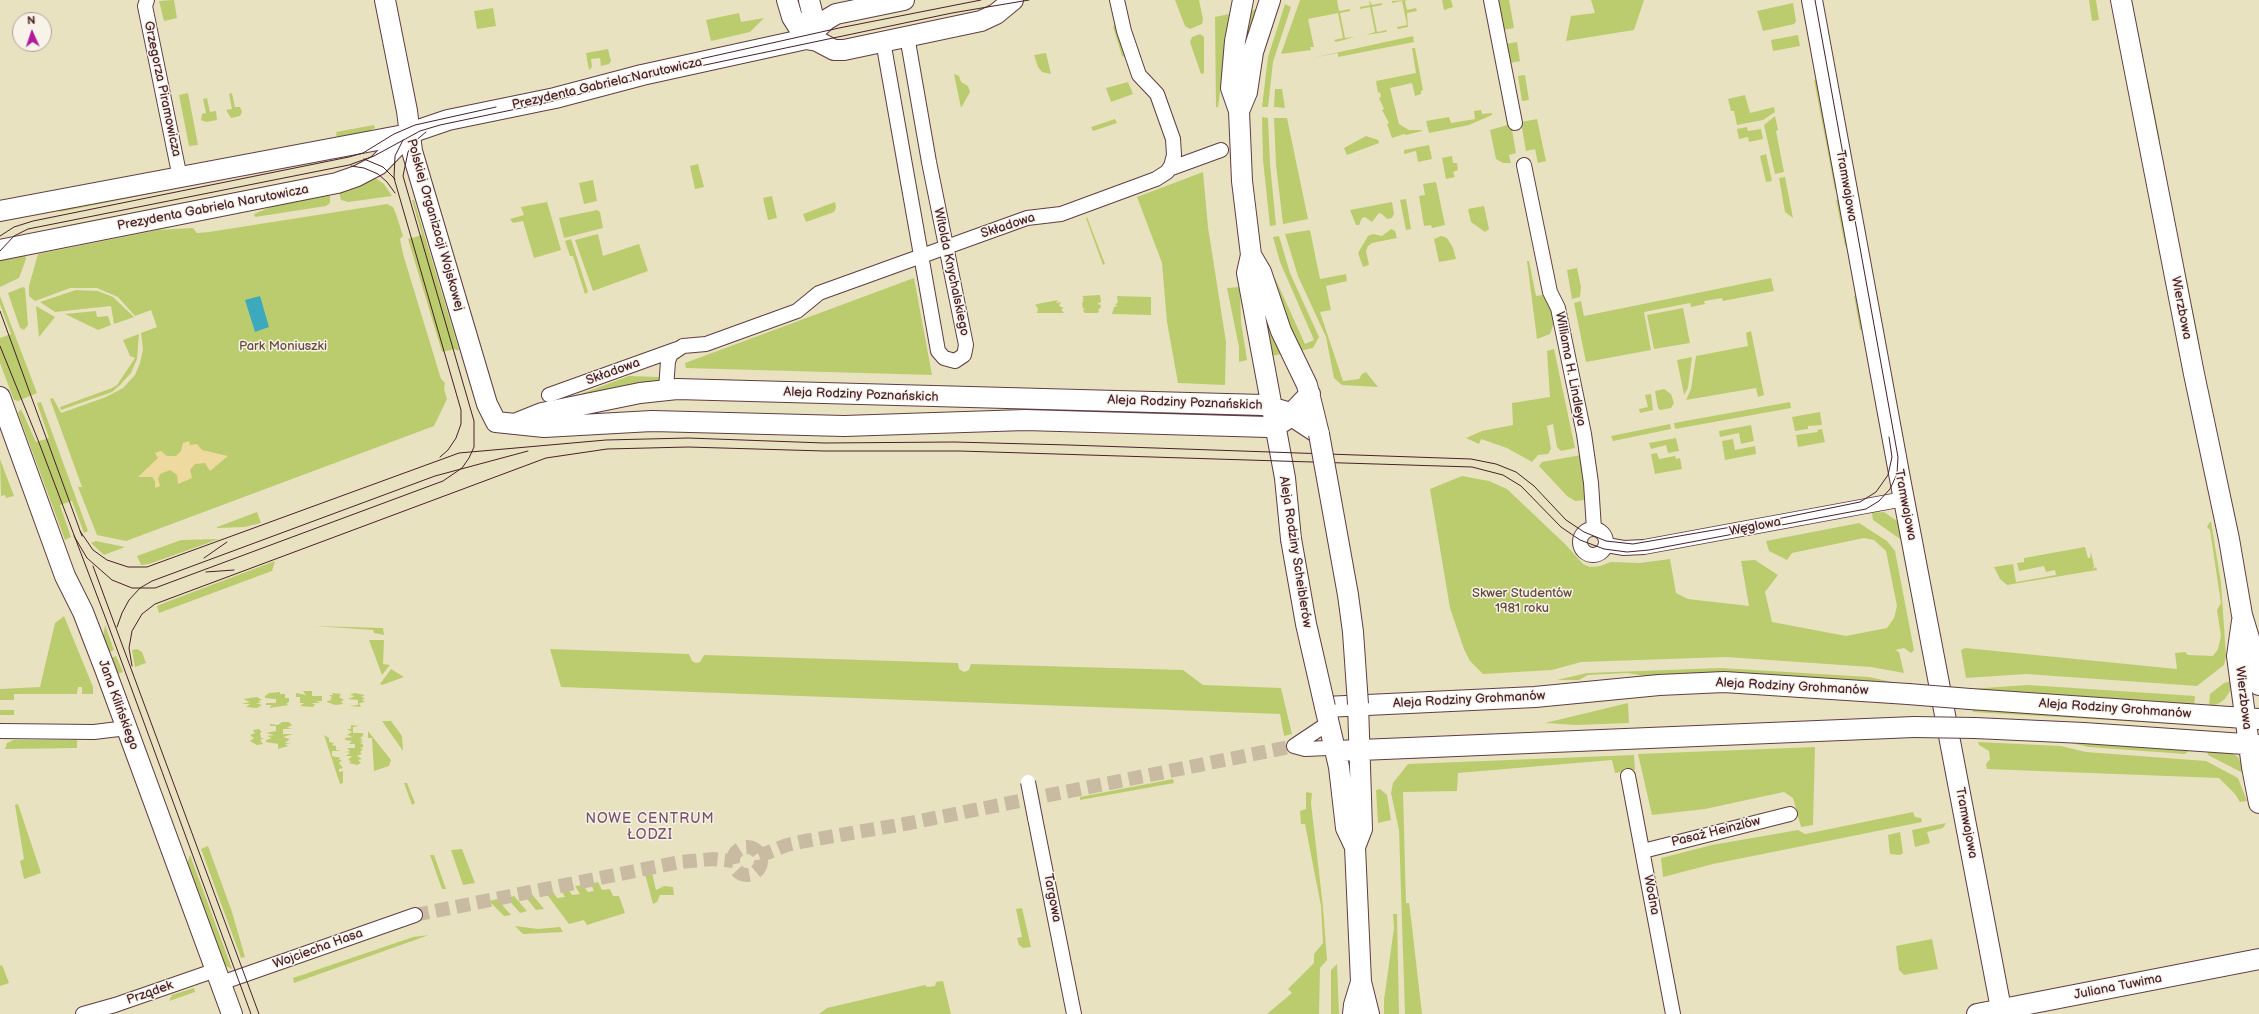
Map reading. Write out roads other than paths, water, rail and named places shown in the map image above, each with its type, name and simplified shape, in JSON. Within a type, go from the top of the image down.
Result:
[{"type":"street","name":"Grzegorza Piramowicza","points":[[147,0],[145,6],[180,178]]},
{"type":"street","name":"Polskiej Organizacji Wojskowej","points":[[385,0],[414,157],[487,404],[496,422]]},
{"type":"street","points":[[787,0],[792,17],[806,39],[839,50],[981,22],[996,14],[1013,0]]},
{"type":"street","points":[[806,39],[812,12],[810,0]]},
{"type":"street","name":"Prezydenta Gabriela Narutowicza","points":[[0,211],[180,178],[409,133],[448,120],[555,98],[642,75],[806,39],[815,33],[826,20],[836,14],[904,0]]},
{"type":"street","points":[[1117,0],[1124,31],[1139,75],[1157,94],[1173,139],[1174,155],[1169,169]]},
{"type":"street","name":"Aleja Rodziny Scheiblerów","points":[[1239,111],[1247,92],[1253,52],[1270,0]]},
{"type":"street","points":[[1491,0],[1515,123]]},
{"type":"street","name":"Tramwajowa","points":[[1812,0],[1904,499],[2002,1012]]},
{"type":"street","name":"Wierzbowa","points":[[2121,0],[2192,368],[2230,539],[2242,615],[2253,651],[2259,685]]},
{"type":"street","name":"Aleja Rodziny Scheiblerów","points":[[1240,2],[1231,88],[1239,111],[1242,181],[1251,254],[1247,273],[1286,490],[1295,565],[1311,650],[1325,707],[1332,749],[1340,771],[1346,828],[1355,847],[1361,982],[1369,1014]]},
{"type":"street","name":"Witolda Knychalskiego","points":[[883,41],[938,350],[944,358],[955,360],[964,355],[966,345],[929,162],[907,36]]},
{"type":"street","name":"Prezydenta Gabriela Narutowicza","points":[[0,250],[337,184],[378,165],[409,133]]},
{"type":"street","name":"Składowa","points":[[549,395],[677,348],[690,344],[706,344],[797,311],[819,293],[1033,216],[1061,214],[1156,178],[1169,169],[1221,150]]},
{"type":"street","name":"Williama H. Lindleya","points":[[1524,165],[1550,292],[1558,308],[1584,434],[1591,483],[1594,528]]},
{"type":"street","name":"Aleja Rodziny Scheiblerów","points":[[1251,254],[1262,272],[1276,319],[1310,394],[1319,434],[1348,595],[1353,632],[1358,704],[1362,829],[1355,847]]},
{"type":"street","points":[[666,389],[668,361],[677,348]]},
{"type":"street","name":"Aleja Rodziny Poznańskich","points":[[496,422],[544,427],[652,421],[844,426],[1025,420],[1275,427],[1291,415],[1270,399],[1239,404],[666,389],[542,413],[517,423]]},
{"type":"street","points":[[1310,394],[1291,415],[1319,434]]},
{"type":"street","name":"Jana Kilińskiego","points":[[0,397],[65,576],[83,612],[127,728],[232,1014]]},
{"type":"street","name":"Węglowa","points":[[1606,545],[1624,548],[1644,547],[1904,499]]},
{"type":"street","points":[[1594,528],[1604,534],[1606,545],[1601,552],[1593,555],[1582,548],[1581,536],[1586,530],[1594,528]]},
{"type":"street","name":"Wierzbowa","points":[[2242,615],[2237,656],[2252,718],[2259,803]]},
{"type":"street","name":"Aleja Rodziny Grohmanów","points":[[1325,707],[1358,704],[1506,699],[1564,695],[1646,686],[1724,682],[2252,718]]},
{"type":"street","name":"Aleja Rodziny Grohmanów","points":[[1332,749],[1391,749],[1914,727],[2084,733],[2254,745]]},
{"type":"street","points":[[0,731],[94,732],[127,728]]},
{"type":"street","points":[[1321,728],[1294,746],[1305,749],[1332,749]]},
{"type":"street","name":"Wodna","points":[[1628,776],[1673,1014]]},
{"type":"street","name":"Targowa","points":[[1028,782],[1074,1014]]},
{"type":"street","name":"Pasaż Heinzlów","points":[[1643,851],[1790,814]]},
{"type":"street","name":"Wojciecha Hasa","points":[[218,976],[415,915]]},
{"type":"street","name":"Juliana Tuwima","points":[[1978,1014],[2002,1012],[2259,959]]},
{"type":"street","name":"Prządek","points":[[83,1014],[218,976]]},
{"type":"street","name":"Aleja Rodziny Scheiblerów","points":[[1353,1014],[1354,1005],[1361,982]]},
{"type":"water","points":[[260,296],[269,327],[255,332],[245,300]]},
{"type":"tunnel","points":[[759,856],[787,845],[805,841],[910,823],[1294,746]]},
{"type":"tunnel","points":[[747,847],[757,851],[761,861],[757,871],[747,875],[737,871],[733,861],[737,851],[747,847]]},
{"type":"tunnel","points":[[415,915],[680,862],[713,859],[733,861]]},
{"type":"tram line","points":[[660,68],[839,28],[981,0]]},
{"type":"tram line","points":[[0,251],[14,236],[28,229],[349,165],[374,156],[420,131],[440,125],[545,103],[639,79],[952,13],[1029,0]]},
{"type":"tram line","points":[[132,666],[129,648],[132,631],[142,614],[155,604],[546,458],[607,449],[688,447],[824,451],[960,451],[1472,467],[1503,475],[1521,486],[1561,527],[1580,540],[1604,549],[1627,552],[1649,550],[1866,509],[1879,501],[1890,489],[1897,474],[1898,457],[1815,0]]},
{"type":"tram line","points":[[588,86],[638,73]]},
{"type":"tram line","points":[[0,236],[14,227],[33,221],[349,157],[363,153],[394,134],[415,125],[496,107]]},
{"type":"tram line","points":[[74,536],[87,558],[112,580],[132,588],[155,588],[443,481],[462,468],[474,447],[474,421],[403,176],[408,152],[414,142],[426,132]]},
{"type":"tram line","points":[[403,140],[395,156],[394,178],[461,410],[461,424],[456,438],[448,450],[440,457]]},
{"type":"tram line","points":[[364,159],[383,167],[395,179]]},
{"type":"tram line","points":[[351,166],[364,168],[378,174],[387,182],[395,193]]},
{"type":"tram line","points":[[0,311],[82,536]]},
{"type":"tram line","points":[[0,346],[38,440],[107,622],[251,1014]]},
{"type":"tram line","points":[[80,531],[93,550],[107,560],[128,567],[147,567],[459,453],[606,440],[688,438],[824,443],[954,442],[1069,445],[1471,459],[1496,464],[1516,472],[1534,486],[1566,520],[1584,532],[1606,541],[1633,544],[1772,520],[1860,502],[1876,492],[1888,475],[1892,457],[1889,437]]},
{"type":"tram line","points":[[117,627],[129,600],[140,588],[152,581],[435,476],[528,451]]},
{"type":"tram line","points":[[204,558],[227,542]]},
{"type":"tram line","points":[[93,566],[259,1014]]},
{"type":"tram line","points":[[206,572],[234,570]]},
{"type":"district","name":"NOWE CENTRUM ŁODZI","points":[[650,828]]},
{"type":"park label","name":"Park Moniuszki","points":[[283,347]]},
{"type":"park label","name":"Skwer Studentów 1981 roku","points":[[1522,602]]}]
